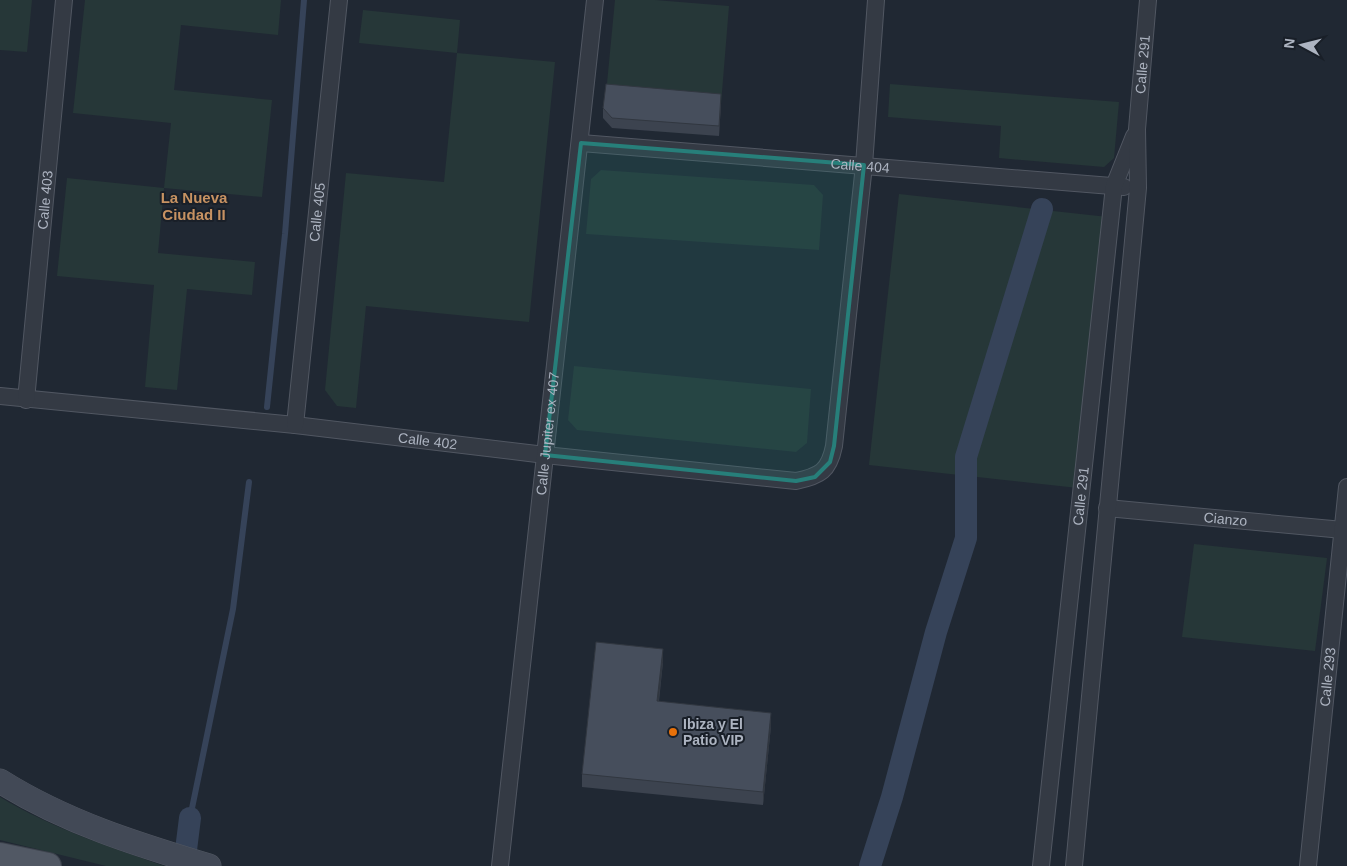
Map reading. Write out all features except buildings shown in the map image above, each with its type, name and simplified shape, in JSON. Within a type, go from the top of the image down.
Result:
[{"type":"main road","points":[[0,856],[48,866]]},
{"type":"street","name":"Calle 403","points":[[26,400],[64,0]]},
{"type":"street","name":"Calle 405","points":[[295,425],[339,0]]},
{"type":"street","name":"Calle Jupiter ex 407","points":[[500,866],[581,143],[595,0]]},
{"type":"street","name":"Calle 402","points":[[0,396],[295,425],[546,455],[796,481],[815,477],[830,462],[834,446],[864,165],[876,0]]},
{"type":"street","name":"Calle 291","points":[[1074,866],[1138,188],[1137,129],[1148,0]]},
{"type":"street","name":"Calle 291","points":[[1041,866],[1114,186],[1137,129]]},
{"type":"street","name":"Calle 404","points":[[581,143],[1138,188]]},
{"type":"street","name":"Calle 293","points":[[1308,866],[1347,487]]},
{"type":"street","name":"Cianzo","points":[[1107,508],[1343,530]]},
{"type":"street","points":[[0,781],[59,814],[130,843],[209,866]]},
{"type":"highlighted area","points":[[581,143],[864,165],[834,446],[830,462],[815,477],[796,481],[545,455]]},
{"type":"shaded area","points":[[0,0],[32,0],[27,52],[0,50]]},
{"type":"shaded area","points":[[85,0],[281,0],[278,35],[181,25],[174,90],[272,100],[262,197],[164,188],[171,123],[73,113]]},
{"type":"shaded area","points":[[615,0],[655,0],[729,6],[721,104],[606,94]]},
{"type":"shaded area","points":[[363,10],[460,20],[457,53],[359,43]]},
{"type":"shaded area","points":[[457,53],[555,62],[529,322],[366,306],[356,408],[337,406],[325,390],[346,173],[444,182]]},
{"type":"shaded area","points":[[890,84],[1119,102],[1114,158],[1104,167],[999,158],[1001,126],[888,117]]},
{"type":"shaded area","points":[[601,170],[814,185],[823,195],[819,250],[586,234],[591,179]]},
{"type":"shaded area","points":[[67,178],[164,188],[158,253],[255,262],[252,295],[187,289],[177,390],[145,387],[154,285],[57,276]]},
{"type":"shaded area","points":[[899,194],[1108,217],[1078,488],[869,465]]},
{"type":"shaded area","points":[[574,366],[811,389],[807,443],[796,452],[577,430],[568,420]]},
{"type":"shaded area","points":[[1194,544],[1327,558],[1315,651],[1182,637]]},
{"type":"shaded area","points":[[0,797],[60,827],[101,844],[164,866],[106,866],[0,840]]},
{"type":"waterway","points":[[267,407],[285,234],[304,0]]},
{"type":"waterway","points":[[870,866],[892,797],[936,632],[966,538],[966,457],[1042,209]]},
{"type":"waterway","points":[[190,818],[233,609],[249,482]]},
{"type":"waterway","points":[[184,866],[190,818]]},
{"type":"place","name":"Ibiza y El Patio VIP","points":[[673,732]]},
{"type":"district","name":"La Nueva Ciudad II","points":[[194,206]]}]
